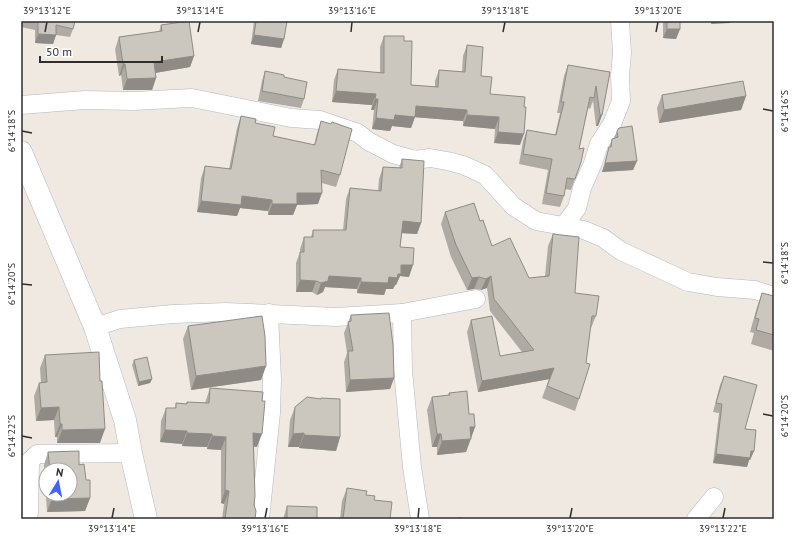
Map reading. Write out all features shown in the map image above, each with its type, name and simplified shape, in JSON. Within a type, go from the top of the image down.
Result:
[{"type":"street","points":[[563,226],[577,208],[582,188],[593,163],[599,144],[612,124],[621,101],[620,76],[622,53],[620,21]]},
{"type":"street","points":[[21,105],[85,100],[133,101],[192,98],[291,118],[320,120],[358,133],[368,141],[392,154],[415,160],[430,158],[464,165],[485,175],[513,206],[536,221],[584,230],[603,238],[620,251],[688,282],[717,287],[755,290],[774,296]]},
{"type":"street","points":[[23,162],[95,327],[126,420],[131,453],[146,519]]},
{"type":"street","points":[[95,327],[120,319],[173,314],[226,312],[336,316],[402,313],[476,299]]},
{"type":"street","points":[[260,519],[271,413],[272,380],[269,313]]},
{"type":"street","points":[[402,313],[403,370],[412,467],[420,519]]},
{"type":"street","points":[[28,519],[30,512],[30,461],[37,454],[131,453]]},
{"type":"street","points":[[696,519],[714,497]]},
{"type":"building","points":[[36,21],[75,21],[73,29],[56,25],[56,35],[38,34],[38,22]]},
{"type":"building","points":[[189,21],[194,56],[154,62],[156,78],[127,79],[119,37],[162,31],[161,25]]},
{"type":"building","points":[[256,21],[287,21],[284,39],[254,35]]},
{"type":"building","points":[[667,21],[680,21],[680,29],[667,29]]},
{"type":"building","points":[[384,36],[404,36],[404,41],[412,41],[411,85],[438,87],[439,70],[465,72],[467,45],[483,47],[481,76],[492,77],[490,94],[525,97],[524,107],[526,107],[524,134],[498,132],[499,117],[467,115],[467,110],[416,106],[415,117],[395,115],[394,120],[376,118],[378,99],[375,99],[376,94],[336,91],[338,69],[384,73]]},
{"type":"building","points":[[568,65],[610,72],[602,115],[600,115],[596,86],[594,98],[590,97],[579,149],[584,148],[581,162],[575,179],[567,178],[564,196],[546,193],[552,159],[523,154],[527,130],[556,135],[564,102],[561,102]]},
{"type":"building","points":[[265,71],[307,82],[304,99],[262,91]]},
{"type":"building","points":[[743,81],[746,96],[664,110],[662,95]]},
{"type":"building","points":[[241,116],[256,119],[255,123],[275,127],[273,136],[315,145],[321,121],[331,124],[332,122],[352,129],[340,175],[321,170],[322,193],[297,193],[297,204],[272,204],[272,200],[242,196],[241,205],[201,201],[205,166],[231,169]]},
{"type":"building","points":[[632,126],[637,161],[605,163],[609,147],[611,147],[612,139],[618,137],[617,131],[619,128]]},
{"type":"building","points":[[402,159],[424,161],[421,223],[403,221],[400,247],[414,248],[413,265],[401,265],[401,274],[398,274],[397,278],[389,277],[388,283],[361,282],[361,278],[329,276],[328,281],[321,283],[316,281],[300,280],[300,252],[304,252],[304,237],[313,237],[313,230],[346,230],[350,188],[381,191],[383,167],[402,168]]},
{"type":"building","points":[[474,203],[480,221],[483,220],[492,246],[510,238],[529,278],[549,276],[553,234],[579,237],[575,293],[599,296],[596,316],[592,316],[586,363],[590,364],[579,399],[547,386],[554,368],[482,381],[471,320],[492,316],[500,356],[534,350],[494,299],[491,276],[486,279],[479,277],[472,278],[456,245],[445,212]]},
{"type":"building","points":[[762,293],[774,296],[774,335],[756,330],[759,319],[755,318]]},
{"type":"building","points":[[389,313],[393,345],[394,378],[350,380],[348,351],[353,351],[348,322],[351,321],[351,315]]},
{"type":"building","points":[[262,316],[265,336],[266,366],[196,376],[188,326]]},
{"type":"building","points":[[99,352],[100,381],[102,381],[105,429],[62,430],[62,424],[60,424],[59,407],[41,408],[39,383],[47,382],[45,355]]},
{"type":"building","points":[[147,357],[152,379],[139,382],[134,360]]},
{"type":"building","points":[[724,376],[757,385],[745,429],[756,430],[754,451],[751,451],[750,458],[716,454],[722,404],[716,403]]},
{"type":"building","points":[[210,388],[263,392],[262,401],[265,401],[262,434],[253,433],[255,519],[225,519],[229,491],[225,490],[226,437],[212,436],[212,434],[187,433],[187,431],[165,430],[166,408],[176,408],[176,403],[209,403]]},
{"type":"building","points":[[467,391],[469,414],[474,414],[475,427],[470,427],[471,439],[442,441],[441,434],[437,434],[432,397]]},
{"type":"building","points":[[307,397],[340,399],[340,437],[304,435],[304,433],[293,434],[295,407]]},
{"type":"building","points":[[79,451],[79,465],[84,464],[86,480],[90,480],[90,498],[78,498],[78,462],[49,462],[48,452]]},
{"type":"building","points":[[347,488],[367,491],[366,495],[375,496],[374,500],[392,502],[390,519],[343,519]]},
{"type":"building","points":[[287,506],[317,507],[317,519],[287,519]]}]
